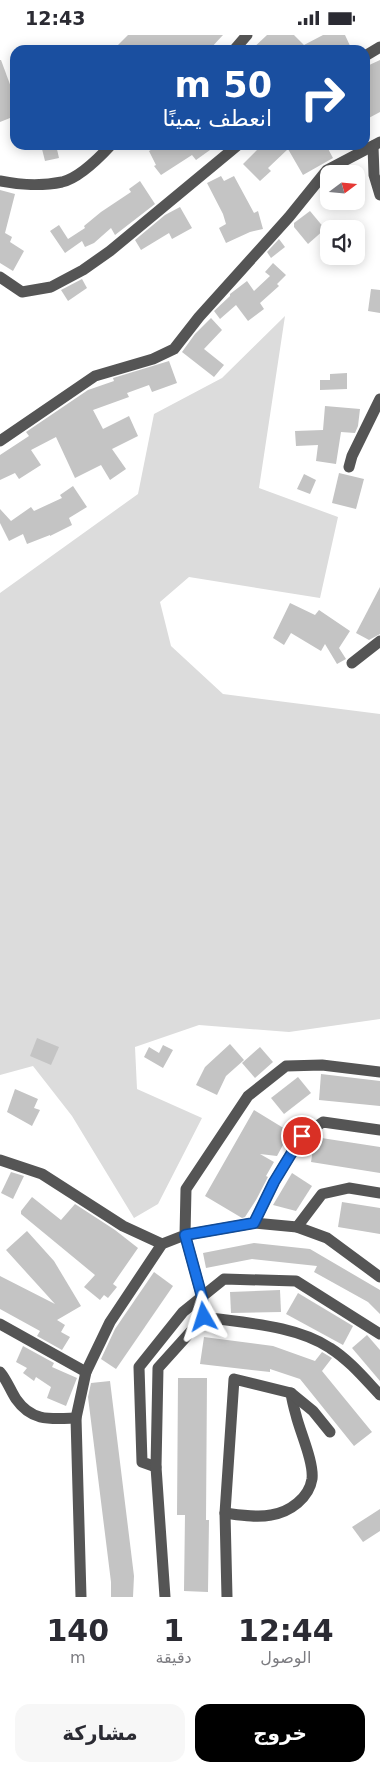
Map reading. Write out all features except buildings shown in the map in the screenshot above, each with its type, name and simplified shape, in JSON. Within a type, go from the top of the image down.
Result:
[{"type":"street","points":[[238,45],[247,35]]},
{"type":"street","points":[[377,144],[374,175],[380,195]]},
{"type":"street","points":[[0,181],[36,184],[63,182],[86,169],[106,150]]},
{"type":"street","points":[[0,277],[22,292],[51,287],[83,270],[110,251],[232,150]]},
{"type":"street","points":[[0,441],[95,376],[153,359],[174,349],[199,317],[289,217],[327,170],[365,150]]},
{"type":"street","points":[[349,467],[352,456],[380,399]]},
{"type":"street","points":[[352,663],[380,641]]},
{"type":"street","points":[[165,1597],[156,1467],[158,1368],[204,1317],[202,1297],[185,1235],[186,1189],[248,1096],[286,1066],[322,1065],[380,1072]]},
{"type":"street","points":[[254,1223],[274,1182],[302,1136],[324,1122],[380,1130]]},
{"type":"street","points":[[0,1160],[42,1174],[123,1225],[162,1244]]},
{"type":"street","points":[[298,1227],[322,1194],[349,1187],[380,1193]]},
{"type":"street","points":[[81,1597],[76,1418],[86,1372],[110,1322],[162,1244],[185,1235],[254,1223],[298,1227],[328,1238],[380,1277]]},
{"type":"street","points":[[156,1467],[142,1462],[139,1367],[183,1312],[224,1279],[296,1281],[380,1334]]},
{"type":"street","points":[[204,1317],[297,1331],[329,1347],[352,1365],[380,1395]]},
{"type":"street","points":[[0,1324],[86,1372]]},
{"type":"street","points":[[0,1372],[16,1399],[27,1412],[39,1418],[76,1418]]},
{"type":"street","points":[[226,1597],[225,1513],[234,1379],[291,1393],[313,1411],[330,1432]]},
{"type":"street","points":[[225,1513],[250,1516],[272,1515],[290,1508],[302,1500],[308,1490],[312,1478],[309,1455],[296,1416],[291,1393]]},
{"type":"shaded area","points":[[285,316],[259,488],[338,517],[320,598],[189,577],[160,602],[171,646],[223,694],[380,714],[380,1019],[289,1032],[199,1025],[135,1047],[137,1089],[202,1118],[158,1204],[134,1218],[72,1116],[33,1066],[0,1075],[0,593],[138,494],[154,414],[222,378]]},
{"type":"route","points":[[204,1317],[202,1297],[185,1235],[254,1223],[274,1182],[302,1136]]}]
